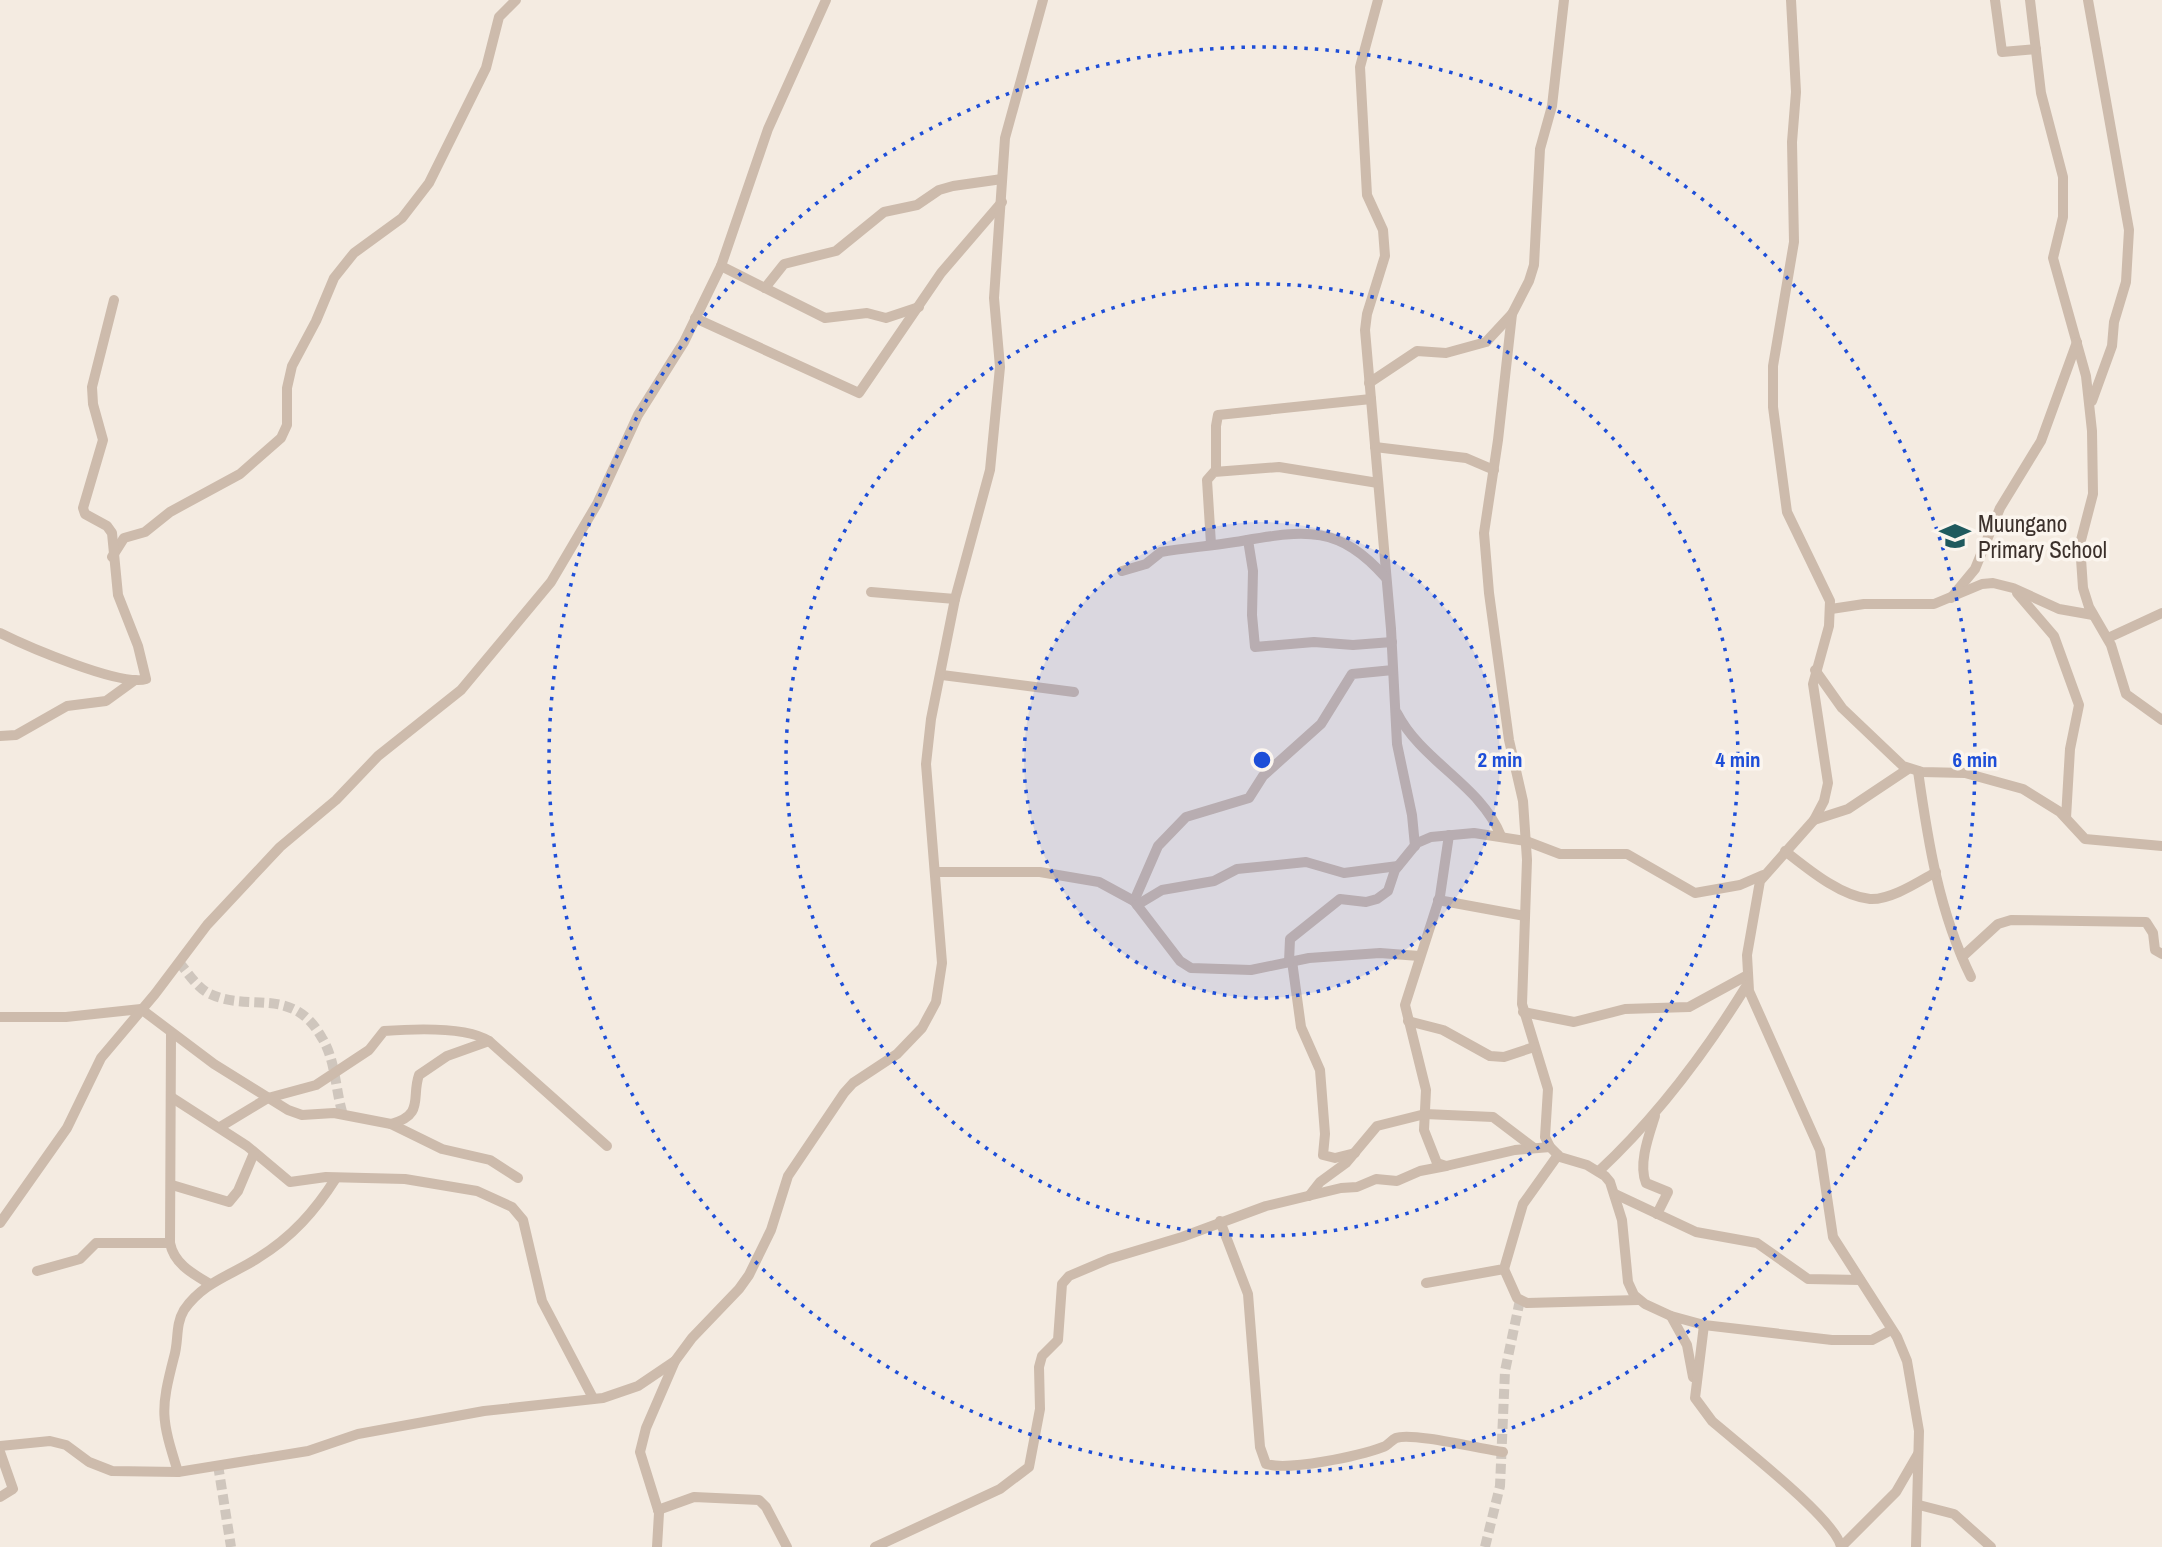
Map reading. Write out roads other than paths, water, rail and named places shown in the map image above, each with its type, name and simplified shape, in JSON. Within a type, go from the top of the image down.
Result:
[{"type":"street","points":[[113,557],[124,538],[145,532],[170,512],[240,474],[281,438],[287,425],[287,388],[292,366],[316,321],[334,278],[354,253],[392,227],[411,209],[429,183],[486,68],[499,17],[516,0]]},
{"type":"street","points":[[0,1223],[67,1128],[101,1058],[200,932],[248,879],[291,837],[336,800],[378,756],[461,690],[551,582],[597,504],[638,415],[695,318],[721,266],[768,129],[826,0]]},
{"type":"street","points":[[657,1547],[658,1510],[640,1452],[646,1428],[675,1361],[692,1338],[749,1275],[771,1230],[788,1176],[844,1093],[906,1047],[931,1012],[941,984],[942,963],[926,764],[930,727],[955,599],[990,470],[1000,368],[994,298],[1002,179],[1010,115],[1024,78],[1043,0]]},
{"type":"street","points":[[1378,0],[1360,67],[1367,195],[1385,241],[1385,256],[1367,314],[1369,383],[1392,642],[1399,760],[1412,815],[1415,846]]},
{"type":"street","points":[[1369,383],[1417,351],[1446,353],[1486,342],[1512,314],[1529,281],[1534,265],[1541,140],[1552,106],[1564,0]]},
{"type":"street","points":[[1355,1153],[1335,1158],[1323,1155],[1325,1138],[1320,1070],[1297,1013],[1290,961],[1290,939],[1340,899],[1373,902],[1382,896],[1388,891],[1398,866],[1415,846],[1425,839],[1485,833],[1526,841],[1560,854],[1627,854],[1695,893],[1740,885],[1763,875],[1814,820],[1824,801],[1828,783],[1813,684],[1831,609],[1825,587],[1787,512],[1773,407],[1773,366],[1794,242],[1792,142],[1796,92],[1791,0]]},
{"type":"street","points":[[1995,0],[2002,52],[2036,49]]},
{"type":"street","points":[[2030,0],[2041,93],[2063,177],[2063,217],[2053,258],[2078,339],[2090,407],[2094,482],[2080,544],[2082,586],[2093,615],[2108,638],[2126,694],[2162,720]]},
{"type":"street","points":[[2088,0],[2128,215],[2129,241],[2126,282],[2114,322],[2112,346],[2090,407]]},
{"type":"street","points":[[765,288],[783,264],[836,251],[884,212],[917,205],[946,188],[1002,179]]},
{"type":"street","points":[[695,318],[859,393],[963,245],[1002,202]]},
{"type":"street","points":[[721,266],[825,318],[860,313],[886,318],[919,307]]},
{"type":"street","points":[[0,633],[55,657],[135,680],[146,679],[145,666],[118,595],[111,530],[85,514],[83,508],[103,440],[93,404],[92,387],[114,300]]},
{"type":"street","points":[[1512,314],[1494,470],[1485,512],[1485,557],[1509,740],[1524,801],[1526,841],[1523,1012],[1548,1089],[1545,1135],[1554,1151]]},
{"type":"street","points":[[1951,598],[1975,569],[2000,508],[2041,441],[2078,339]]},
{"type":"street","points":[[1216,471],[1218,415],[1371,399]]},
{"type":"street","points":[[1375,447],[1466,458],[1494,470]]},
{"type":"street","points":[[1211,544],[1207,478],[1216,471],[1279,467],[1378,483]]},
{"type":"street","points":[[1122,571],[1146,564],[1157,553],[1280,534],[1335,538],[1362,554],[1386,578]]},
{"type":"street","points":[[1248,540],[1253,571],[1252,615],[1255,647],[1314,642],[1353,645],[1392,642]]},
{"type":"street","points":[[1831,609],[1864,604],[1934,604],[1982,584],[2013,588],[2059,609],[2093,615]]},
{"type":"street","points":[[2013,588],[2054,636],[2079,705],[2071,742],[2066,818]]},
{"type":"street","points":[[871,592],[955,599]]},
{"type":"street","points":[[2108,638],[2162,613]]},
{"type":"street","points":[[1136,903],[1158,846],[1183,820],[1250,798],[1263,776],[1321,724],[1352,674],[1393,670]]},
{"type":"street","points":[[1815,670],[1842,708],[1913,770],[1944,910],[1971,977]]},
{"type":"street","points":[[942,675],[1074,692]]},
{"type":"street","points":[[0,736],[16,735],[67,706],[106,701],[135,680]]},
{"type":"street","points":[[1394,707],[1411,736],[1483,804],[1501,836]]},
{"type":"street","points":[[1814,820],[1848,809],[1913,770],[1965,773],[2023,789],[2066,818],[2085,839],[2162,846]]},
{"type":"street","points":[[1446,1166],[1437,1163],[1427,1140],[1426,1090],[1408,1021],[1406,996],[1438,900],[1449,835]]},
{"type":"street","points":[[1785,851],[1832,883],[1870,898],[1902,889],[1936,872]]},
{"type":"street","points":[[1136,903],[1162,890],[1214,881],[1237,869],[1306,862],[1344,873],[1398,866]]},
{"type":"street","points":[[935,872],[1051,874],[1099,882],[1136,903],[1187,967],[1251,970],[1290,961],[1380,953],[1419,956]]},
{"type":"street","points":[[1599,1171],[1656,1113],[1718,1031],[1747,981],[1753,908],[1763,875]]},
{"type":"street","points":[[1438,900],[1525,916]]},
{"type":"street","points":[[1962,957],[1980,939],[2007,920],[2146,922],[2153,933],[2155,950],[2162,954]]},
{"type":"street","points":[[1523,1012],[1574,1022],[1625,1009],[1689,1007],[1747,981]]},
{"type":"street","points":[[1747,981],[1814,1134],[1823,1163],[1830,1227],[1904,1351],[1914,1386],[1919,1451],[1916,1547]]},
{"type":"street","points":[[0,1017],[66,1017],[141,1009],[171,1034],[295,1113],[328,1112],[391,1124],[442,1149],[490,1160],[518,1178]]},
{"type":"street","points":[[1408,1021],[1443,1030],[1490,1056],[1504,1057],[1534,1047]]},
{"type":"street","points":[[220,1127],[268,1098],[324,1080],[369,1050],[384,1031],[470,1032],[489,1041],[607,1146]]},
{"type":"street","points":[[171,1034],[170,1243],[173,1253],[184,1267],[210,1284]]},
{"type":"street","points":[[391,1124],[405,1119],[411,1112],[418,1096],[419,1075],[447,1056],[489,1041]]},
{"type":"street","points":[[171,1097],[220,1127],[289,1182],[336,1178],[405,1180],[470,1189],[512,1206],[520,1214],[526,1229],[542,1301],[593,1398]]},
{"type":"street","points":[[1656,1113],[1647,1145],[1643,1176],[1646,1183],[1667,1191],[1657,1214]]},
{"type":"street","points":[[1309,1196],[1320,1182],[1355,1153],[1380,1125],[1425,1114],[1497,1118],[1534,1148]]},
{"type":"street","points":[[875,1547],[1000,1489],[1029,1467],[1040,1409],[1041,1361],[1058,1340],[1062,1284],[1066,1279],[1109,1258],[1182,1237],[1220,1221],[1309,1196],[1357,1187],[1376,1179],[1397,1181],[1420,1171],[1514,1150],[1534,1148],[1554,1151],[1605,1175],[1615,1194],[1622,1220],[1626,1273],[1630,1289],[1638,1300]]},
{"type":"street","points":[[1554,1151],[1523,1203],[1504,1269],[1517,1298],[1527,1303],[1638,1300],[1671,1316],[1704,1325],[1853,1341],[1878,1338],[1891,1330]]},
{"type":"street","points":[[172,1185],[229,1202],[238,1191],[254,1153]]},
{"type":"street","points":[[178,1472],[163,1422],[164,1394],[176,1351],[177,1325],[184,1310],[210,1284],[258,1259],[302,1225],[336,1178]]},
{"type":"street","points":[[1615,1194],[1696,1232],[1758,1242],[1808,1279],[1860,1280]]},
{"type":"street","points":[[1220,1221],[1248,1294],[1260,1447],[1266,1464],[1311,1463],[1384,1447],[1397,1438],[1439,1440],[1503,1452]]},
{"type":"street","points":[[37,1271],[80,1259],[96,1243],[170,1243]]},
{"type":"street","points":[[1426,1283],[1504,1269]]},
{"type":"street","points":[[1671,1316],[1687,1345],[1696,1404],[1819,1516],[1838,1538],[1841,1547],[1888,1501],[1919,1451]]},
{"type":"street","points":[[1695,1390],[1704,1325]]},
{"type":"street","points":[[0,1446],[40,1441],[58,1443],[112,1471],[178,1472],[308,1451],[358,1434],[484,1410],[593,1398],[638,1386],[675,1361]]},
{"type":"street","points":[[0,1452],[13,1489],[0,1497]]},
{"type":"street","points":[[658,1510],[694,1497],[759,1500],[766,1507],[787,1547]]},
{"type":"street","points":[[1919,1506],[1954,1514],[1991,1547]]},
{"type":"tunnel","points":[[179,962],[208,993],[224,999],[284,1006],[297,1011],[310,1021],[327,1047],[343,1115]]},
{"type":"tunnel","points":[[1485,1547],[1500,1486],[1505,1371],[1520,1300]]},
{"type":"tunnel","points":[[218,1465],[231,1547]]},
{"type":"place","name":"Muungano Primary School","points":[[1955,536]]}]
